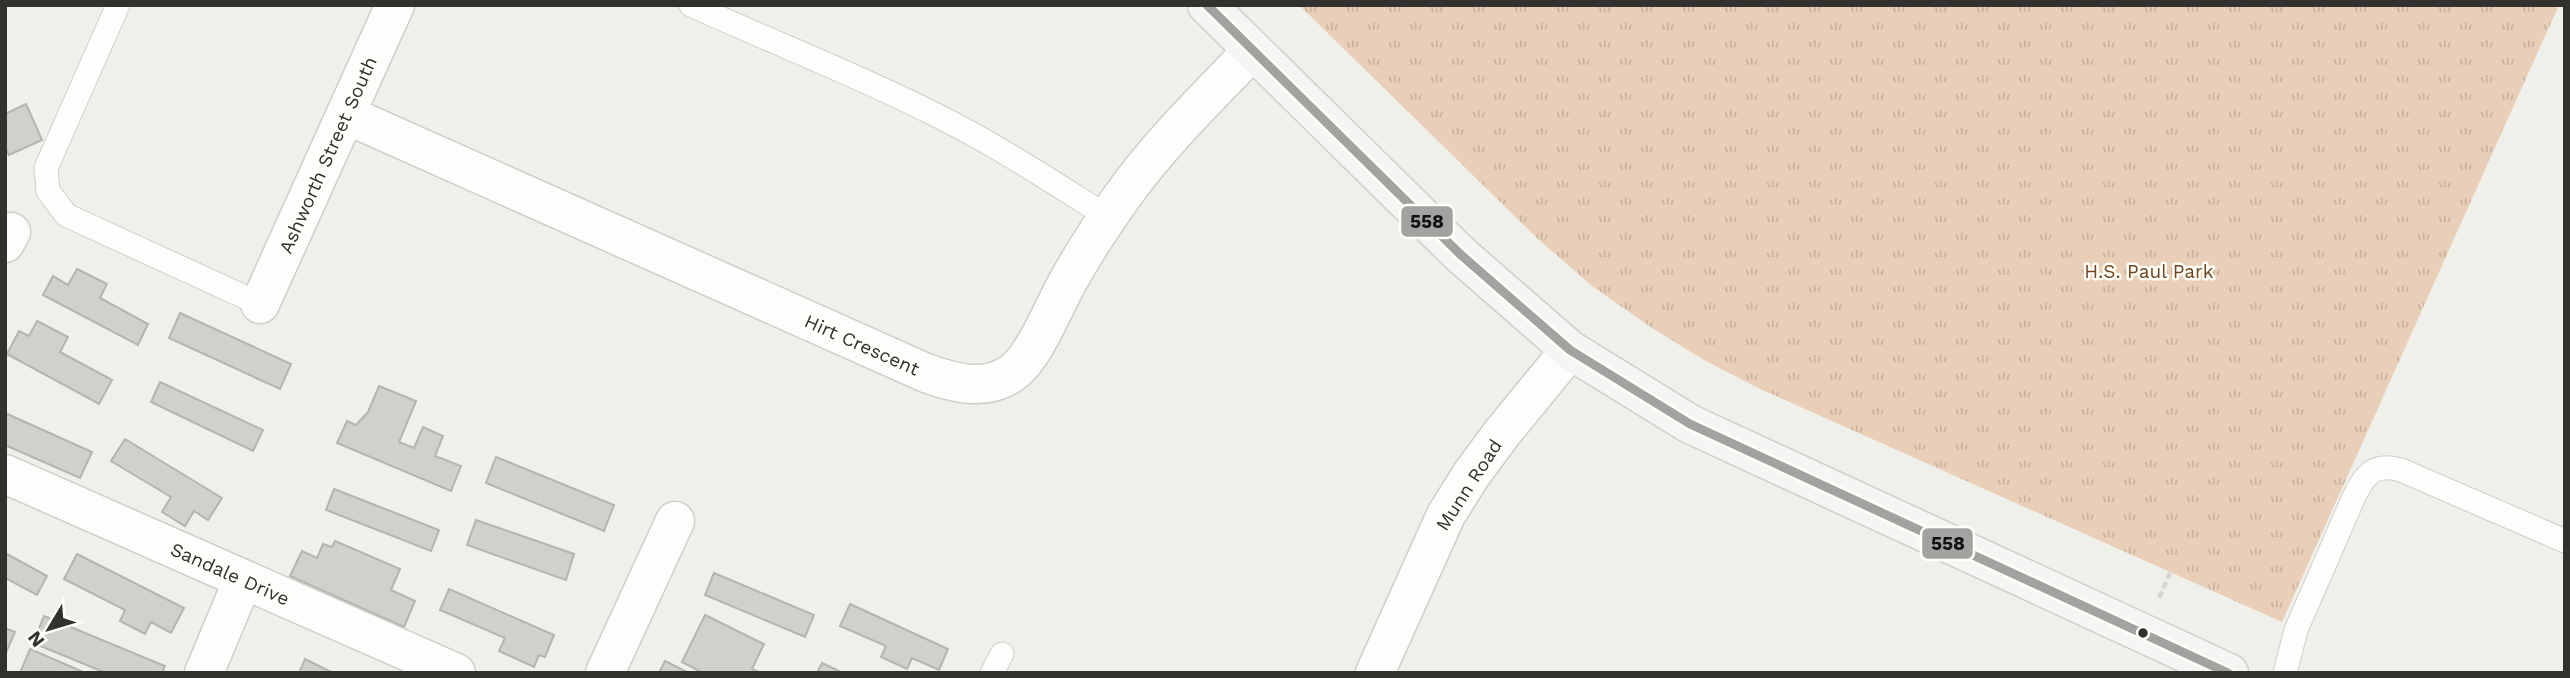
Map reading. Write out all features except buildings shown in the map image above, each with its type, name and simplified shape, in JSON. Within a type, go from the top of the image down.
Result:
[{"type":"street","name":"Ashworth Street South","points":[[260,304],[395,5]]},
{"type":"street","points":[[1207,5],[1460,254],[1570,350],[1690,424],[2229,673]]},
{"type":"street","name":"Hirt Crescent","points":[[347,116],[926,373],[950,382],[972,385],[991,383],[1009,375],[1022,365],[1068,282],[1128,188],[1179,126],[1252,51]]},
{"type":"street","name":"Munn Road","points":[[1376,673],[1446,515],[1502,433],[1570,350]]},
{"type":"street","name":"Sandale Drive","points":[[5,474],[456,673]]},
{"type":"street","points":[[605,673],[675,522]]},
{"type":"street","points":[[204,673],[243,580]]},
{"type":"lane","points":[[118,5],[46,168],[48,191],[66,215],[260,304]]},
{"type":"lane","points":[[691,5],[867,81],[937,115],[1010,155],[1108,217]]},
{"type":"lane","points":[[2285,673],[2296,630],[2337,534],[2360,484],[2373,470],[2387,466],[2402,470],[2565,541]]},
{"type":"path","points":[[2155,606],[2170,573]]},
{"type":"green space","name":"H.S. Paul Park","points":[[1299,5],[2559,5],[2282,622],[1758,388],[1704,360],[1652,328],[1592,286],[1537,238]]},
{"type":"transit line","name":"558","points":[[1207,5],[1460,254],[1570,350],[1690,424],[2228,673]]}]
